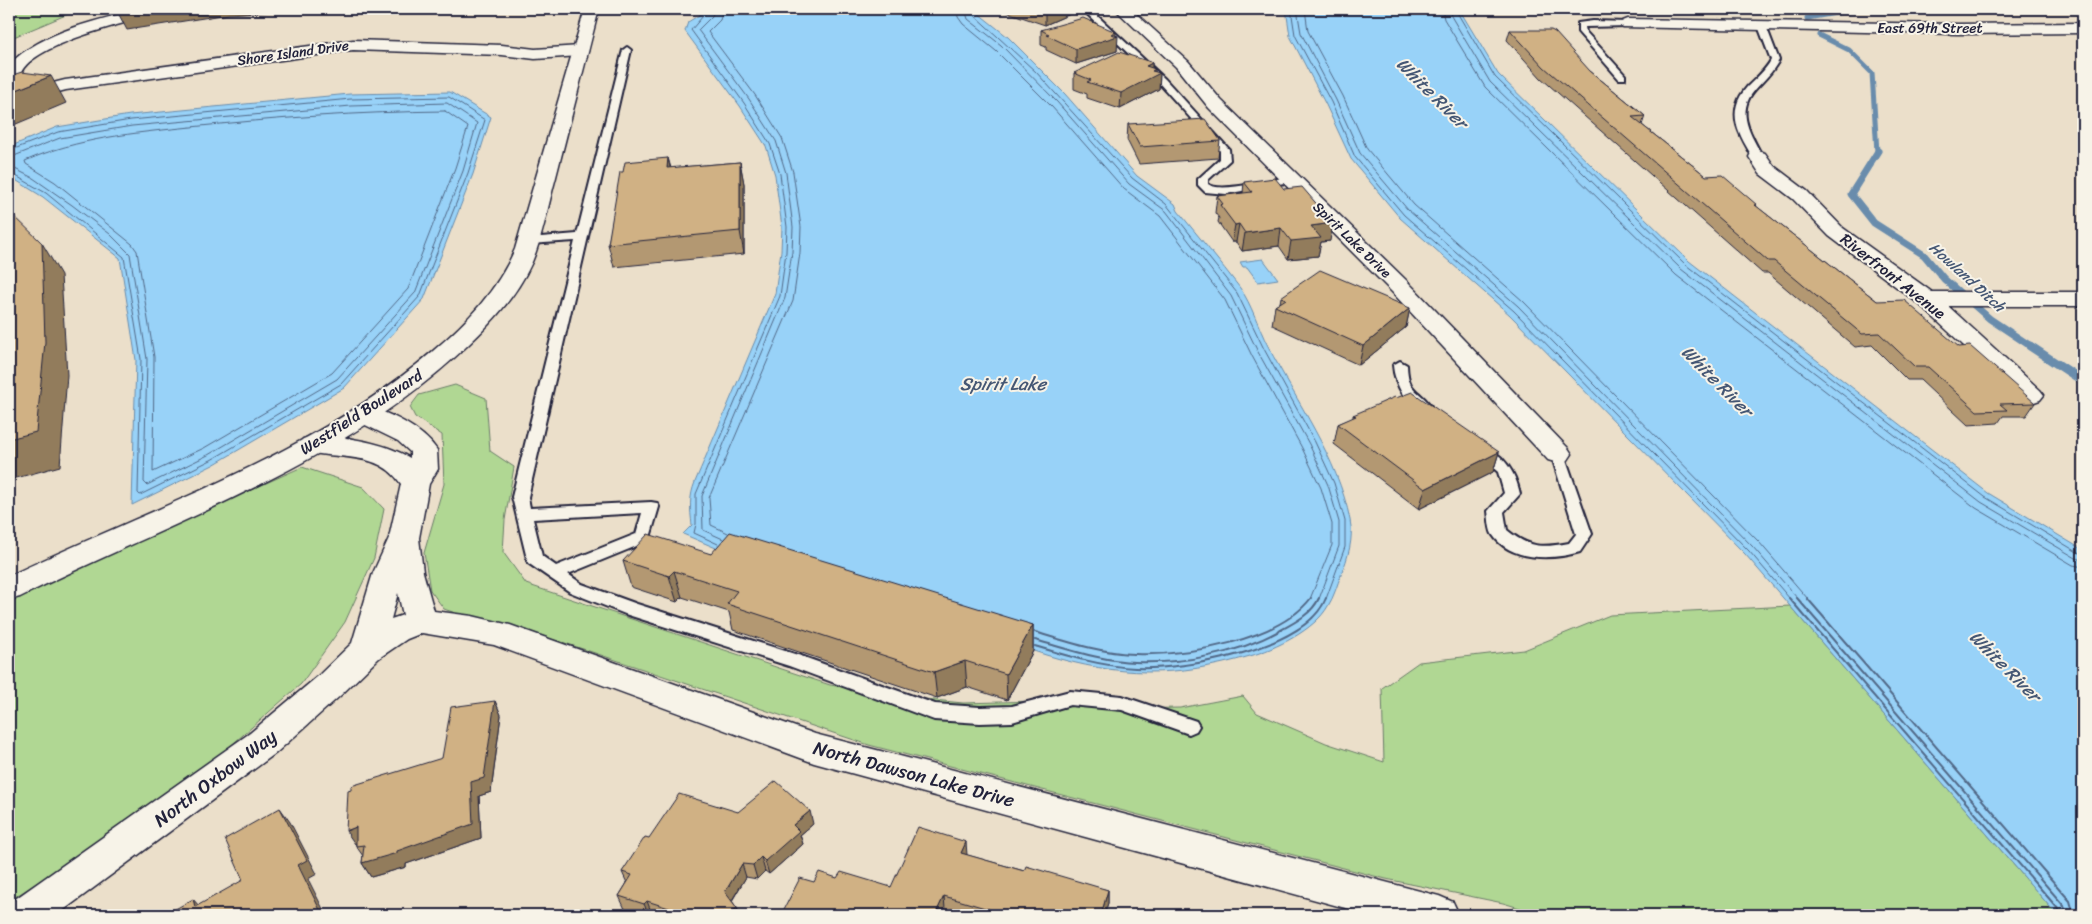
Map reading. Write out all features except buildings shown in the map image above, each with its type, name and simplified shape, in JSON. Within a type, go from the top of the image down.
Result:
[{"type":"street","points":[[41,90],[13,75],[13,70],[18,63],[36,52],[81,32],[161,9]]},
{"type":"street","name":"Westfield Boulevard","points":[[9,589],[113,539],[203,502],[314,445],[364,414],[430,367],[472,328],[510,282],[520,264],[529,241],[592,9]]},
{"type":"street","name":"Spirit Lake Drive","points":[[1122,9],[1182,64],[1215,104],[1400,287],[1558,454]]},
{"type":"street","points":[[1742,9],[1762,26]]},
{"type":"street","name":"East 69th Street","points":[[1628,24],[2080,30]]},
{"type":"street","name":"Shore Island Drive","points":[[9,100],[65,85],[353,45],[502,50],[535,54],[580,51]]},
{"type":"street","name":"Riverfront Avenue","points":[[1758,157],[1767,170],[1800,195],[1840,236],[1927,299],[2031,395]]},
{"type":"street","points":[[1927,299],[2083,299]]},
{"type":"street","points":[[364,414],[408,435],[423,450],[420,477],[404,538],[388,573],[395,633]]},
{"type":"street","points":[[314,445],[347,447],[382,455],[420,477]]},
{"type":"street","points":[[395,633],[408,572],[404,538]]},
{"type":"street","name":"North Dawson Lake Drive","points":[[395,633],[472,628],[499,634],[814,748],[1439,915]]},
{"type":"street","name":"North Oxbow Way","points":[[25,915],[263,743],[329,686],[395,633]]},
{"type":"lane","points":[[1086,9],[1162,81],[1225,151],[1225,160],[1203,180],[1204,185],[1209,190],[1226,191],[1291,180]]},
{"type":"lane","points":[[1622,77],[1582,32],[1581,24],[1628,24]]},
{"type":"lane","points":[[1758,157],[1741,125],[1739,110],[1746,95],[1768,74],[1774,60],[1762,26]]},
{"type":"lane","points":[[627,50],[520,498],[534,560],[576,588],[631,609],[795,661],[934,712],[980,715],[1012,714],[1070,698],[1122,703],[1189,726]]},
{"type":"lane","points":[[529,241],[583,237]]},
{"type":"lane","points":[[1400,365],[1400,380],[1411,397],[1434,414]]},
{"type":"lane","points":[[1471,443],[1501,466],[1510,478],[1512,494],[1496,511],[1498,532],[1516,547],[1542,553],[1574,548],[1584,534],[1576,504],[1558,454]]},
{"type":"lane","points":[[524,514],[651,507],[644,537],[555,574]]},
{"type":"green space","points":[[9,9],[80,9],[9,39]]},
{"type":"green space","points":[[455,385],[486,398],[490,451],[514,467],[505,520],[503,552],[526,584],[830,685],[963,703],[1038,701],[1117,709],[1180,708],[1243,696],[1257,713],[1326,743],[1384,762],[1382,688],[1419,662],[1524,650],[1610,615],[1790,606],[2057,915],[1543,915],[1503,903],[1386,879],[869,745],[565,643],[461,615],[444,609],[430,590],[424,553],[444,484],[442,435],[415,417],[410,407],[419,395]]},
{"type":"green space","points":[[302,467],[363,487],[384,509],[374,558],[345,622],[301,684],[227,749],[52,873],[9,901],[9,598]]},
{"type":"water","name":"Spirit Lake","points":[[709,9],[973,9],[1008,37],[1065,94],[1137,176],[1175,204],[1178,211],[1240,288],[1279,367],[1326,452],[1344,497],[1351,527],[1350,548],[1332,599],[1322,615],[1314,623],[1304,631],[1271,649],[1223,663],[1172,671],[1148,672],[1098,668],[1046,655],[723,551],[683,534],[692,525],[690,503],[695,482],[775,294],[781,251],[782,227],[775,175],[766,146],[740,106],[685,31],[688,22]]},
{"type":"water","name":"White River","points":[[1286,9],[1459,9],[1498,74],[1689,261],[1988,493],[2083,550],[2083,915],[2057,915],[1745,554],[1510,315],[1400,218],[1351,159],[1326,105],[1290,36]]},
{"type":"water","points":[[450,92],[491,117],[473,174],[424,299],[344,388],[213,465],[132,505],[136,360],[120,258],[43,197],[9,176],[9,147],[57,127],[130,115],[350,94]]},
{"type":"water","points":[[1263,259],[1278,279],[1258,282],[1247,267],[1243,267],[1240,262]]},
{"type":"waterway","name":"Howland Ditch","points":[[1807,18],[1860,9]]},
{"type":"waterway","name":"Howland Ditch","points":[[1819,35],[1849,50],[1872,73],[1877,152]]},
{"type":"waterway","name":"Howland Ditch","points":[[1878,151],[1851,194],[1874,223],[1924,255],[1944,279],[1990,319],[2032,347]]},
{"type":"waterway","name":"Howland Ditch","points":[[2030,346],[2083,381]]}]
